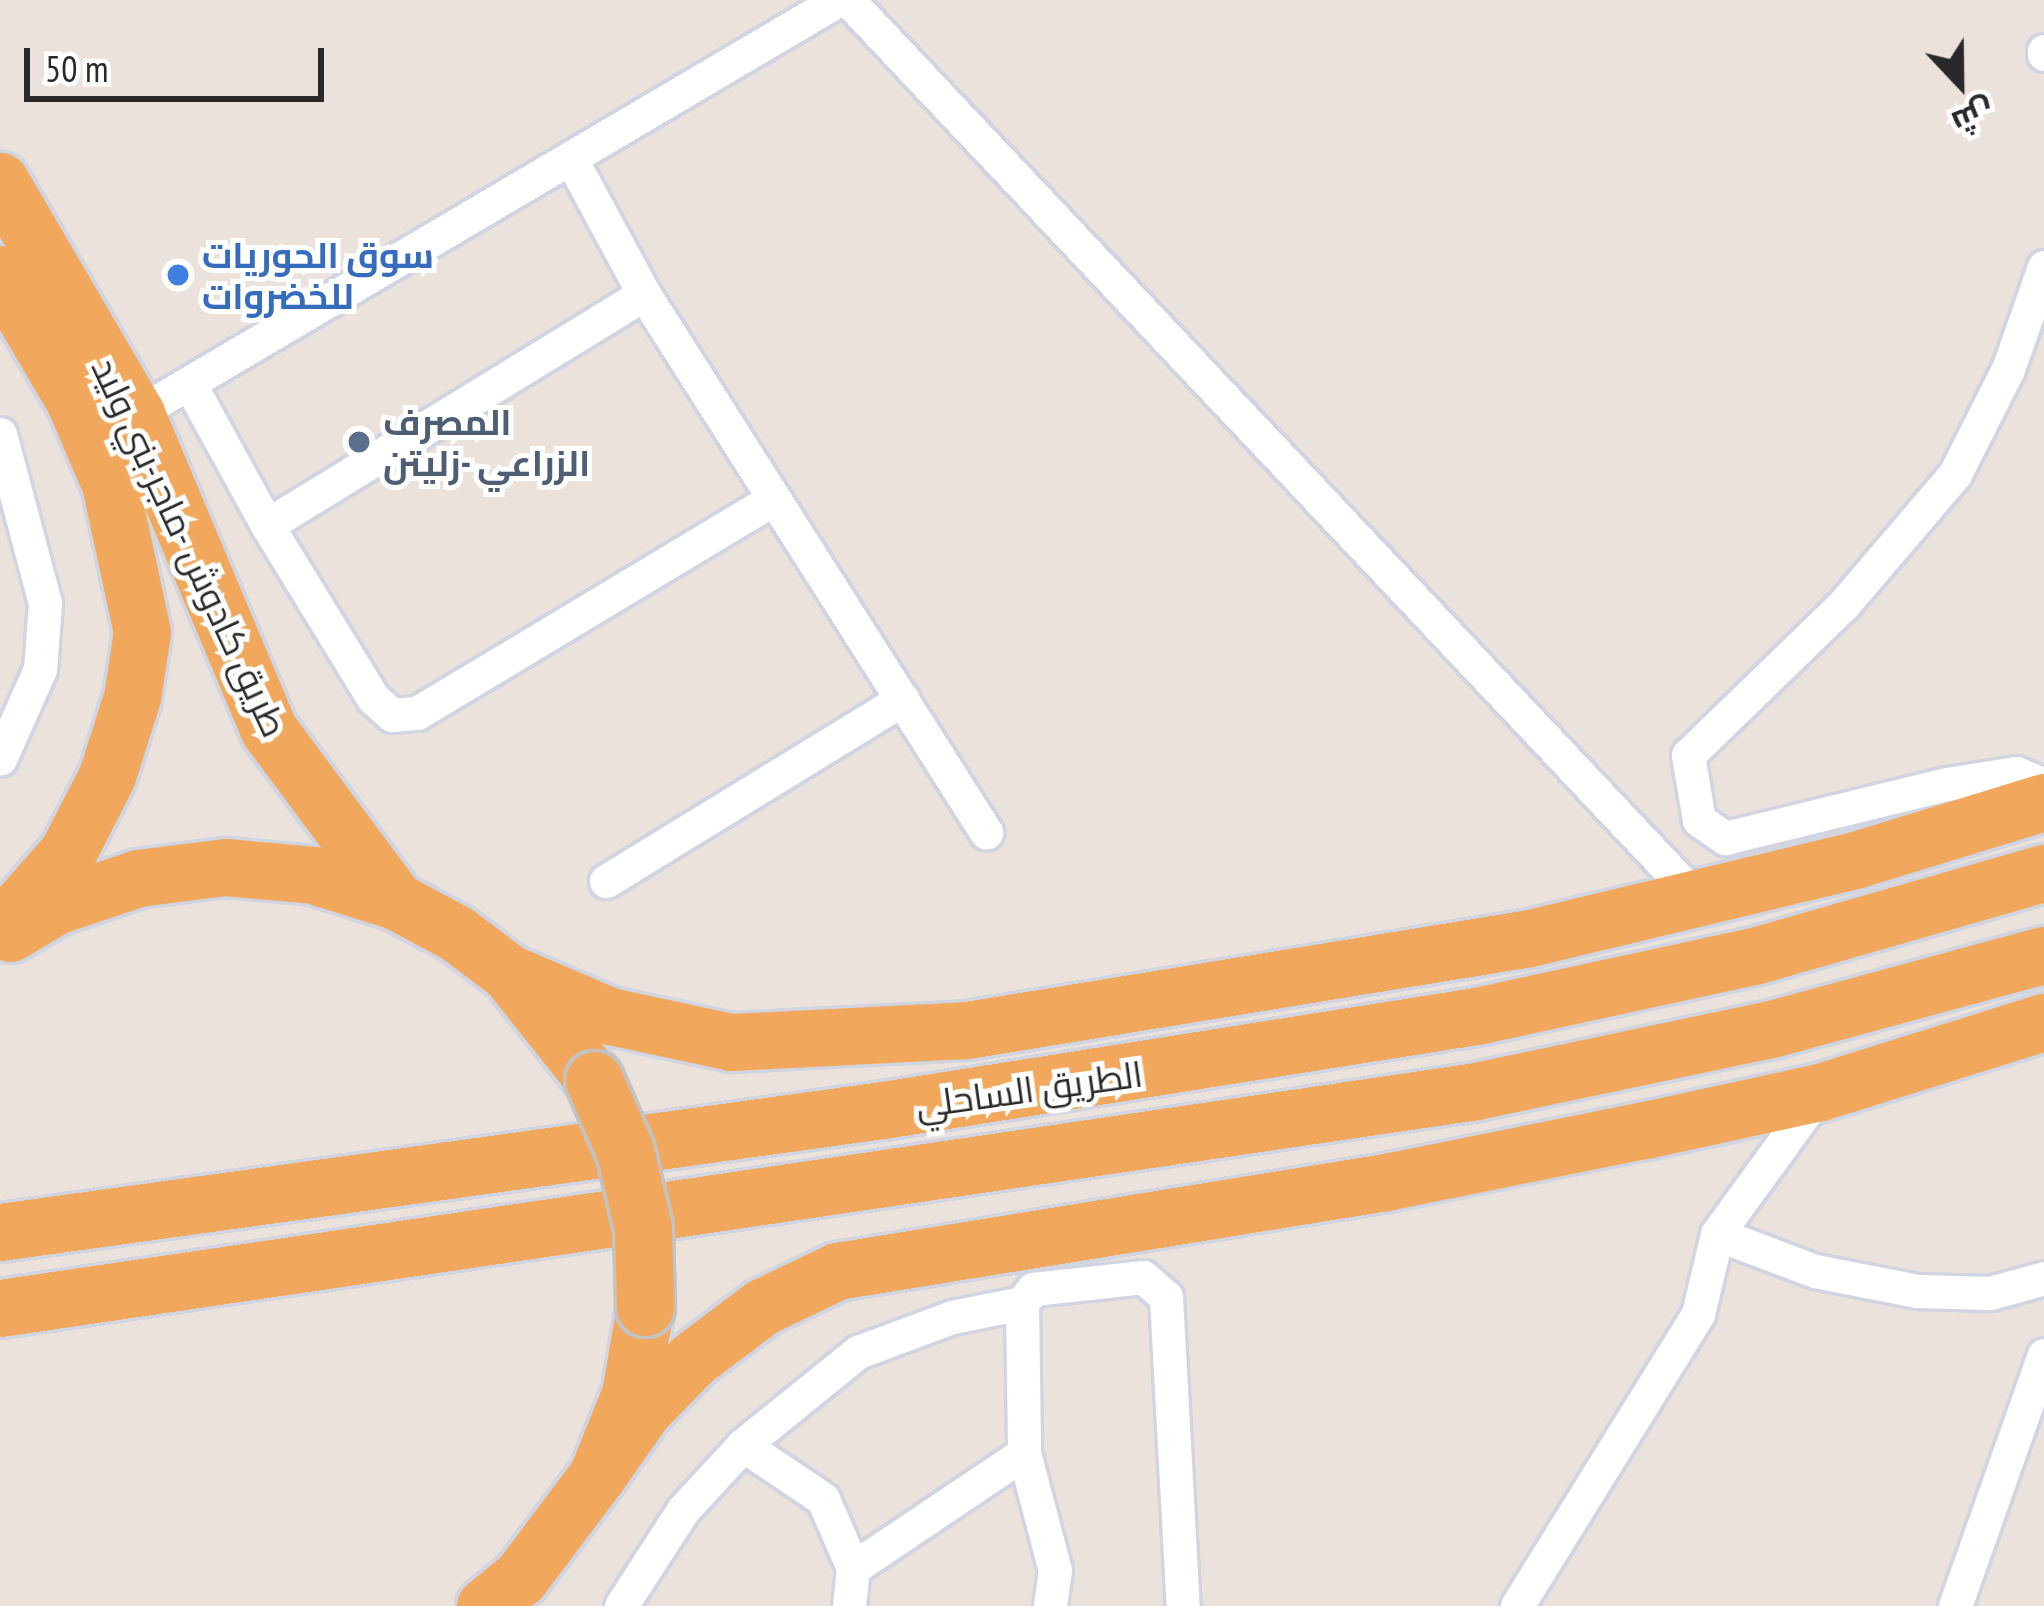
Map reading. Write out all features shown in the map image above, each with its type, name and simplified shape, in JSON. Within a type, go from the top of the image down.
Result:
[{"type":"highway","name":"طريق كادوش -ماجر-بني وليد","points":[[0,182],[15,286],[136,414],[269,730],[396,902]]},
{"type":"highway","points":[[0,929],[68,852],[107,776],[132,697],[142,632],[110,484],[75,402],[15,286]]},
{"type":"highway","points":[[0,939],[56,907],[138,878],[226,867],[313,875],[396,902],[509,973],[667,1034],[795,1041],[968,1030],[1165,1003],[1698,899],[2044,802]]},
{"type":"highway","name":"الطريق الساحلي","points":[[0,1232],[1170,1068],[1476,1016],[1754,956],[2044,873]]},
{"type":"highway","name":"الطريق الساحلي","points":[[0,1308],[1476,1091],[1771,1029],[2044,955]]},
{"type":"highway","points":[[509,973],[594,1080],[625,1151],[639,1209],[645,1307],[630,1394],[597,1476]]},
{"type":"highway","points":[[484,1606],[520,1578],[644,1409],[693,1359],[762,1307],[837,1271],[1386,1182],[1820,1092],[2044,1022]]},
{"type":"street","points":[[136,414],[838,0]]},
{"type":"street","points":[[848,0],[1698,899]]},
{"type":"street","points":[[571,159],[644,294],[986,832]]},
{"type":"street","points":[[2044,267],[2008,369],[1954,474],[1844,604],[1688,755],[1700,820],[1725,838],[1947,784],[2016,773],[2044,785]]},
{"type":"street","points":[[267,525],[644,294]]},
{"type":"street","points":[[189,383],[267,525],[392,715],[417,713],[772,499]]},
{"type":"street","points":[[0,434],[45,603],[40,669],[0,758]]},
{"type":"street","points":[[606,881],[903,699]]},
{"type":"street","points":[[1516,1606],[1698,1314],[1717,1234],[1820,1092]]},
{"type":"street","points":[[1717,1234],[1815,1270],[1917,1291],[1990,1293],[2044,1278]]},
{"type":"street","points":[[621,1606],[683,1510],[743,1445],[858,1352],[952,1317],[1022,1303],[1034,1289],[1143,1277],[1166,1297],[1183,1606]]},
{"type":"street","points":[[1022,1303],[1024,1454],[1055,1570],[1050,1606]]},
{"type":"street","points":[[1955,1606],[2044,1355]]},
{"type":"street","points":[[743,1445],[823,1499],[853,1568],[849,1606]]},
{"type":"street","points":[[853,1568],[1024,1454]]},
{"type":"place","name":"سوق الحوريات للخضروات","points":[[178,275]]},
{"type":"place","name":"المصرف الزراعي -زليتن","points":[[359,442]]}]
